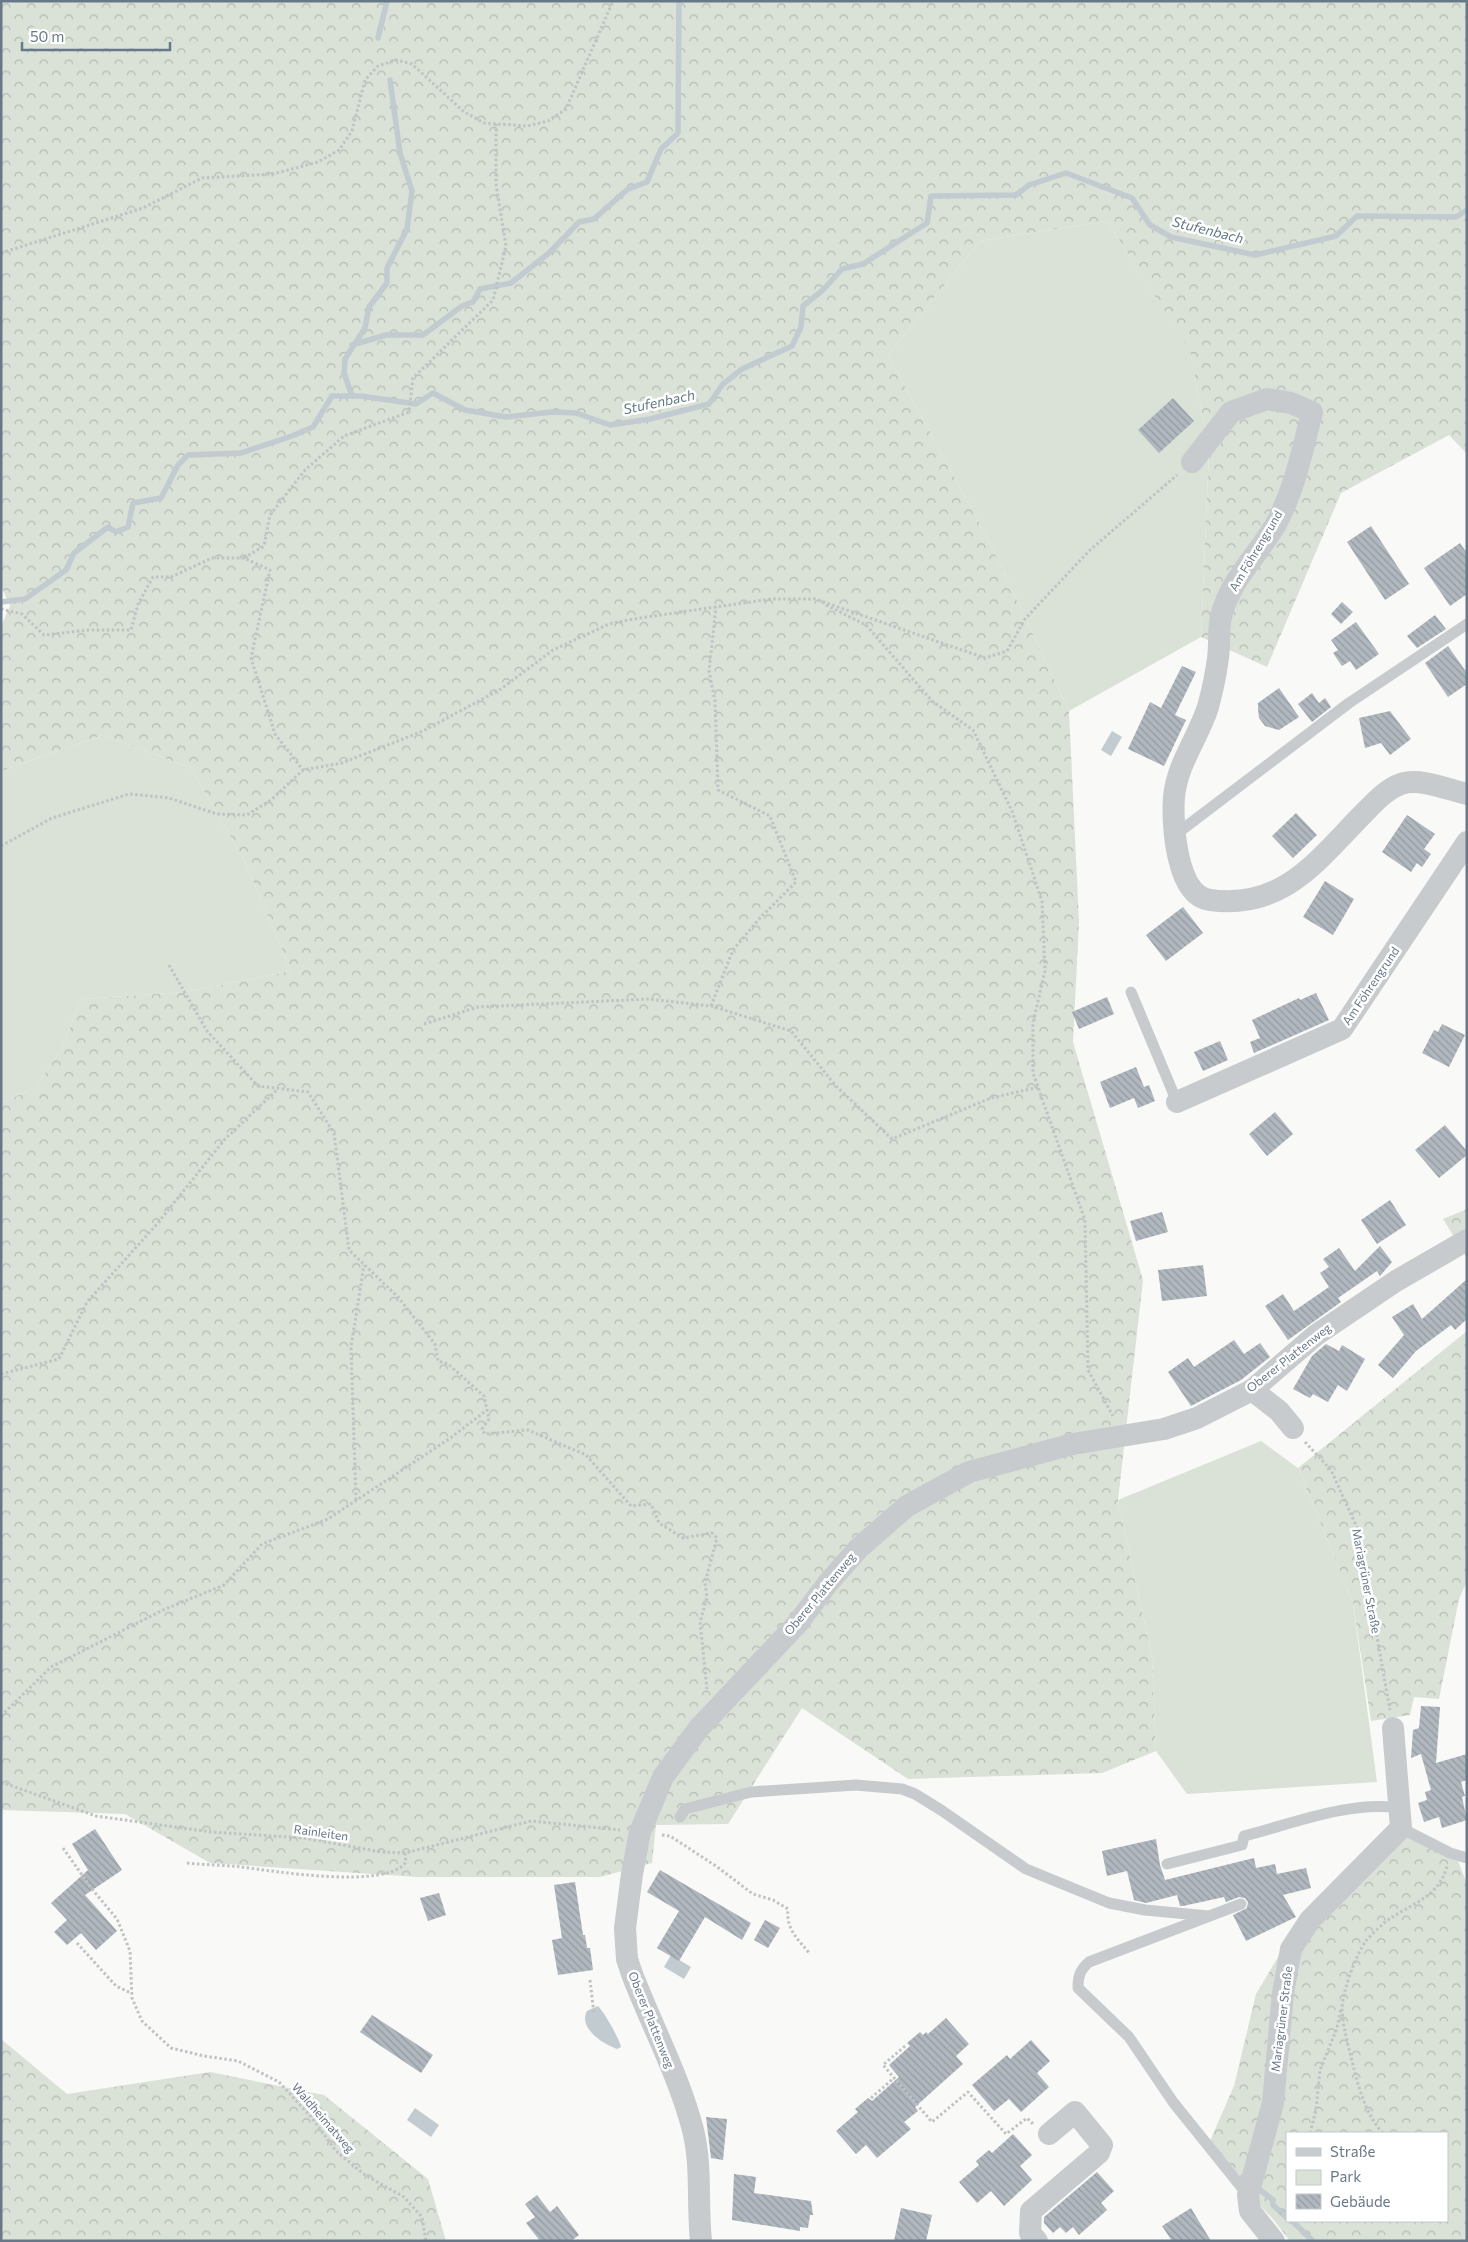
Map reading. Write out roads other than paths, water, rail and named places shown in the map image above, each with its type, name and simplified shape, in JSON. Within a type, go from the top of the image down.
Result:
[{"type":"street","name":"Am Föhrengrund","points":[[1192,462],[1231,412],[1267,399],[1291,403],[1312,412],[1298,469],[1278,520],[1234,582],[1221,617],[1218,660],[1207,708],[1186,754],[1176,783],[1175,835],[1179,863],[1194,893],[1204,900],[1233,903],[1254,900],[1290,884],[1333,845],[1381,796],[1402,783],[1428,784],[1467,794]]},
{"type":"street","name":"Am Föhrengrund","points":[[1177,1102],[1342,1029],[1467,842]]},
{"type":"street","name":"Oberer Plattenweg","points":[[701,2241],[698,2198],[699,2172],[693,2132],[627,1960],[625,1928],[632,1874],[648,1836],[663,1777],[699,1728],[798,1623],[828,1583],[859,1548],[907,1506],[969,1472],[1073,1444],[1164,1429],[1197,1418],[1252,1390],[1316,1335],[1396,1280],[1467,1240]]},
{"type":"street","points":[[1252,1390],[1280,1411],[1293,1428]]},
{"type":"street","points":[[1393,1728],[1401,1818]]},
{"type":"street","name":"Mariagrüner Straße","points":[[1248,2195],[1273,2103],[1283,1993],[1291,1949],[1310,1920],[1401,1818]]},
{"type":"street","points":[[1037,2241],[1030,2234],[1031,2211],[1099,2154],[1102,2145],[1074,2112],[1049,2134]]},
{"type":"street","points":[[1248,2195],[1250,2211],[1274,2241]]},
{"type":"lane","points":[[1175,835],[1349,703],[1467,624]]},
{"type":"lane","points":[[1131,992],[1177,1102]]},
{"type":"lane","points":[[680,1817],[685,1809],[751,1792],[856,1785],[902,1789],[915,1794],[941,1810],[1026,1869],[1109,1903],[1144,1910],[1209,1916]]},
{"type":"lane","points":[[1167,1864],[1242,1846],[1244,1836],[1345,1810],[1382,1805],[1450,1853],[1467,1858]]},
{"type":"lane","points":[[1241,1904],[1089,1962],[1080,1970],[1078,1988],[1129,2037],[1173,2102],[1248,2195]]},
{"type":"waterway","points":[[378,38],[387,1]]},
{"type":"waterway","points":[[352,345],[386,335],[423,335],[462,306],[473,302],[480,289],[511,283],[549,253],[579,222],[594,219],[628,189],[647,182],[661,149],[678,133],[679,1]]},
{"type":"waterway","points":[[352,396],[344,373],[345,359],[365,328],[369,307],[387,283],[387,268],[407,229],[412,191],[400,153],[390,80]]},
{"type":"waterway","name":"Stufenbach","points":[[1,602],[25,599],[66,570],[74,553],[108,527],[116,532],[128,527],[133,503],[161,498],[178,465],[188,455],[241,453],[292,436],[313,427],[332,396],[361,396],[416,404],[433,393],[465,410],[506,417],[552,412],[576,413],[610,425],[650,419],[709,404],[723,384],[742,369],[792,346],[801,327],[803,306],[823,290],[842,269],[863,264],[927,223],[931,196],[1016,195],[1029,185],[1066,173],[1132,198],[1150,225],[1171,237],[1255,255],[1336,236],[1357,216],[1456,217],[1467,210]]},
{"type":"waterway","points":[[1259,2189],[1273,2200],[1273,2205],[1286,2217]]},
{"type":"waterway","points":[[1293,2222],[1313,2241]]}]
